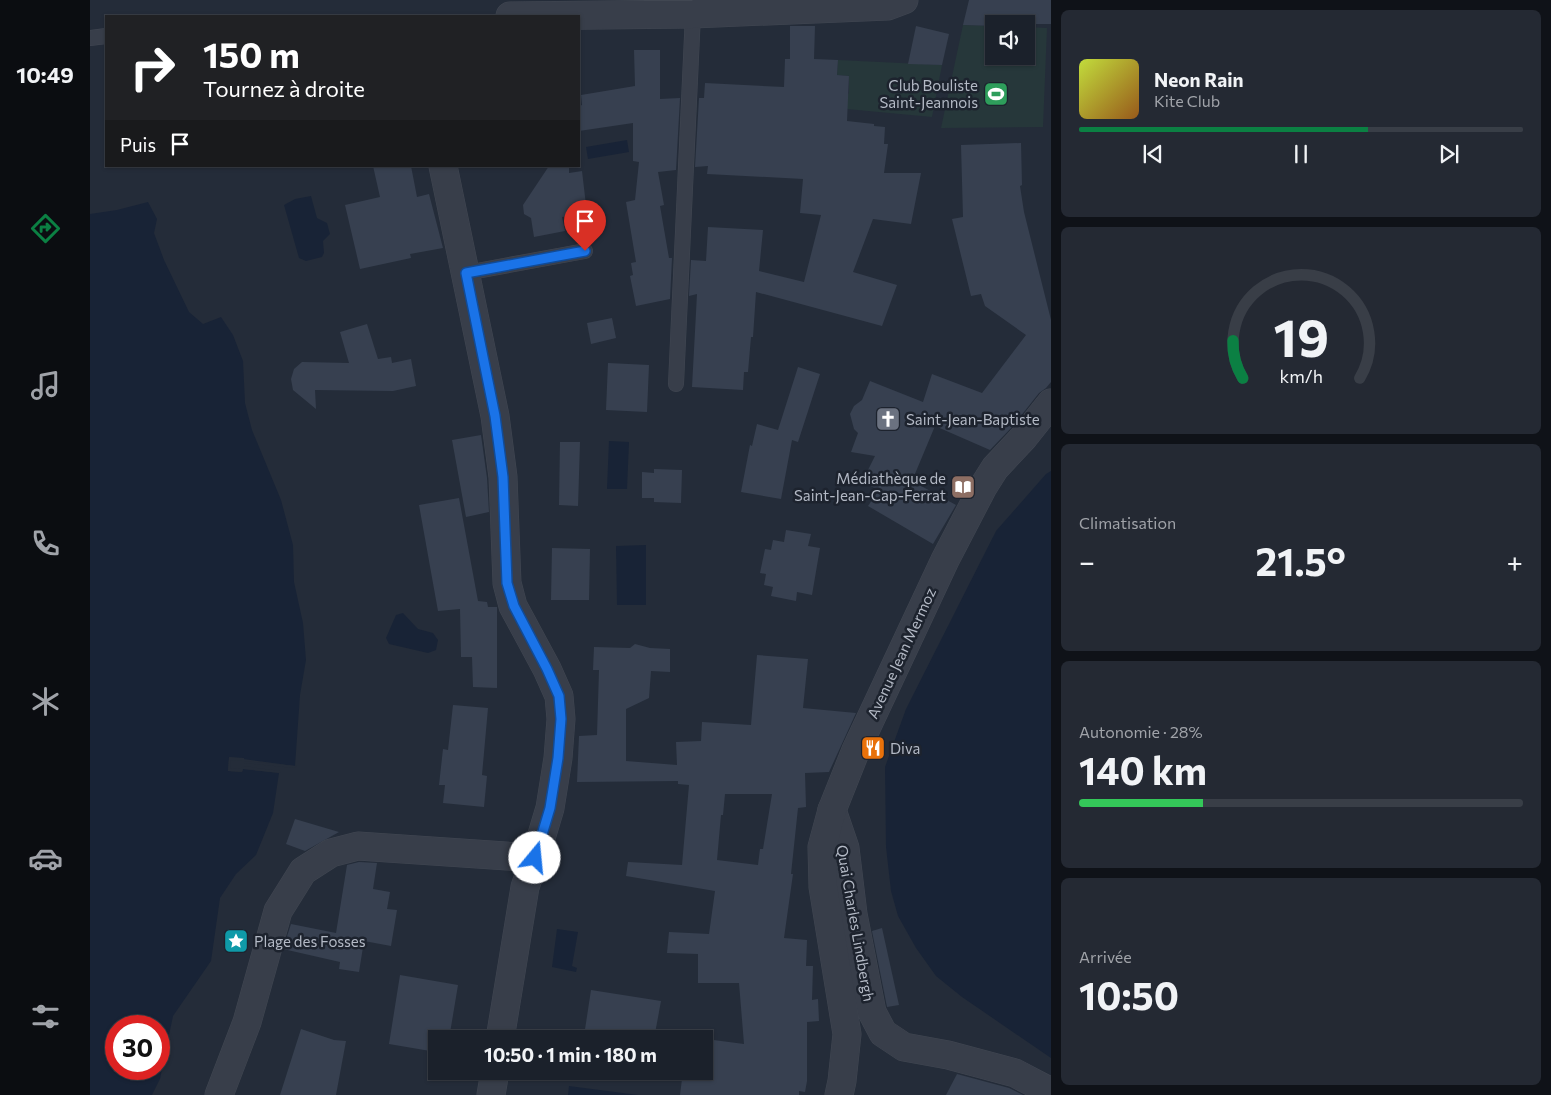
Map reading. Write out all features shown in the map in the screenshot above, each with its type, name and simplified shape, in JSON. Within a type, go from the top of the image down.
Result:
[{"type":"street","points":[[580,15],[693,14],[888,6],[904,0]]},
{"type":"street","points":[[443,167],[495,416],[503,477],[507,583],[514,606],[559,696],[561,719],[558,758],[550,808],[525,887],[501,1030]]},
{"type":"street","name":"Avenue Jean Mermoz","points":[[839,1095],[847,1034],[823,879],[822,847],[832,810],[856,750],[945,560],[983,487],[995,468],[1051,402]]},
{"type":"street","name":"Avenue Jean Mermoz","points":[[1024,436],[1051,420]]},
{"type":"street","points":[[1024,436],[1051,431]]},
{"type":"street","name":"Quai Charles Lindbergh","points":[[832,810],[845,848],[853,914],[872,1012],[883,1033],[904,1047],[948,1055],[1015,1074],[1051,1092]]},
{"type":"street","points":[[219,1095],[247,1022],[278,911],[303,871],[331,853],[358,846],[535,858]]},
{"type":"street","points":[[491,1095],[494,1080]]},
{"type":"lane","points":[[676,384],[693,14]]},
{"type":"lane","points":[[90,38],[105,36]]},
{"type":"lane","points":[[466,273],[585,251]]},
{"type":"shaded area","name":"Club Bouliste Saint-Jeannois","points":[[963,25],[985,26],[985,65],[1035,65],[1035,27],[1047,28],[1043,127],[941,128]]},
{"type":"shaded area","points":[[838,60],[942,65],[932,117],[836,108],[849,93],[849,76],[837,75]]},
{"type":"water","points":[[627,140],[629,152],[588,159],[586,147]]},
{"type":"water","points":[[311,196],[317,218],[327,223],[330,234],[323,241],[324,253],[322,257],[306,261],[299,258],[284,205],[295,199]]},
{"type":"water","points":[[148,202],[157,219],[154,233],[164,260],[189,312],[203,324],[221,317],[233,335],[243,361],[245,403],[252,430],[281,500],[293,545],[294,582],[303,623],[306,660],[300,695],[295,766],[229,757],[228,771],[242,772],[243,769],[279,773],[273,813],[256,855],[236,874],[220,898],[211,961],[173,1016],[170,1031],[170,1015],[105,1015],[105,1080],[160,1080],[152,1095],[90,1095],[90,214],[117,210]]},
{"type":"water","points":[[609,441],[629,442],[627,489],[607,489]]},
{"type":"water","points":[[1051,471],[1051,1058],[962,997],[936,976],[916,948],[898,916],[891,891],[886,847],[885,767],[906,709],[996,531],[1046,474]]},
{"type":"water","points":[[646,545],[646,605],[617,605],[616,546]]},
{"type":"water","points":[[403,613],[418,629],[433,633],[438,640],[436,650],[428,653],[389,644],[386,638],[396,615]]},
{"type":"water","points":[[557,929],[578,932],[572,966],[577,968],[576,972],[552,967]]},
{"type":"water","points":[[569,1086],[638,1095],[568,1095]]},
{"type":"pier","points":[[229,757],[244,758],[244,761],[297,766],[294,768],[231,760],[230,768],[240,769],[243,766],[280,771],[281,773],[243,769],[242,772],[228,771]]},
{"type":"building","points":[[969,0],[1051,0],[1051,24],[1035,24],[1035,15],[985,15],[985,26],[963,25]]},
{"type":"building","points":[[790,26],[815,26],[814,59],[838,60],[837,75],[849,76],[847,121],[885,127],[884,144],[888,144],[884,173],[921,173],[911,224],[873,219],[853,272],[897,285],[882,326],[756,292],[753,337],[751,337],[748,372],[744,372],[743,390],[692,387],[697,294],[689,296],[691,260],[706,261],[708,227],[763,230],[759,271],[804,282],[821,215],[800,213],[803,179],[707,174],[708,166],[695,167],[699,98],[704,98],[705,83],[784,87],[785,59],[790,59]]},
{"type":"building","points":[[916,26],[949,34],[942,65],[908,64]]},
{"type":"building","points":[[634,50],[660,50],[660,99],[680,98],[676,170],[658,172],[664,205],[660,206],[669,258],[672,258],[670,299],[636,306],[630,276],[633,275],[631,263],[636,262],[626,202],[635,200],[639,162],[633,161],[633,123],[580,131],[581,95],[635,86]]},
{"type":"building","points":[[1021,143],[1022,185],[1020,186],[1024,212],[1051,320],[1051,382],[1039,393],[1012,427],[990,450],[935,426],[912,481],[956,505],[933,544],[868,506],[879,490],[862,482],[875,456],[851,452],[858,433],[854,429],[850,414],[854,406],[862,400],[870,381],[923,402],[932,374],[982,393],[1026,335],[985,306],[981,294],[971,296],[952,219],[963,217],[961,145]]},
{"type":"building","points":[[373,167],[411,167],[417,197],[429,194],[443,248],[410,254],[411,258],[360,269],[345,205],[380,197]]},
{"type":"building","points":[[548,167],[569,167],[569,173],[582,171],[586,205],[574,206],[575,215],[562,217],[565,231],[534,237],[531,218],[524,214],[523,205]]},
{"type":"building","points":[[612,318],[616,338],[591,344],[587,323]]},
{"type":"building","points":[[367,324],[378,359],[391,357],[392,363],[411,359],[416,386],[393,391],[315,390],[316,409],[293,390],[291,379],[294,369],[302,362],[349,363],[340,332]]},
{"type":"building","points":[[608,363],[649,365],[647,412],[606,410]]},
{"type":"building","points":[[798,367],[820,374],[798,442],[792,440],[781,499],[741,492],[750,445],[752,446],[757,424],[778,430]]},
{"type":"building","points":[[481,435],[487,478],[489,512],[466,517],[452,440]]},
{"type":"building","points":[[560,442],[580,442],[578,506],[559,505]]},
{"type":"building","points":[[654,469],[682,470],[681,503],[654,502],[654,498],[642,498],[642,472],[654,473]]},
{"type":"building","points":[[459,498],[478,601],[487,602],[488,607],[497,607],[497,688],[473,687],[472,657],[461,657],[460,609],[438,611],[419,505]]},
{"type":"building","points":[[786,530],[811,534],[808,546],[820,548],[812,595],[797,592],[796,601],[771,596],[773,587],[764,585],[766,574],[760,573],[765,549],[771,550],[773,540],[784,542]]},
{"type":"building","points":[[552,548],[590,549],[589,600],[551,600]]},
{"type":"building","points":[[635,644],[650,648],[670,649],[670,672],[651,671],[649,698],[626,709],[626,761],[677,765],[676,742],[701,741],[702,722],[751,725],[757,655],[808,659],[803,708],[856,713],[829,772],[805,773],[806,807],[798,808],[791,874],[793,874],[784,938],[807,940],[806,966],[813,966],[812,1000],[818,999],[819,1021],[807,1022],[807,1081],[805,1092],[799,1091],[799,1095],[680,1095],[682,1080],[713,1080],[713,1040],[744,1044],[739,983],[698,983],[698,954],[667,953],[669,932],[709,934],[715,891],[626,876],[628,862],[682,865],[689,785],[678,784],[678,781],[577,782],[579,736],[597,735],[599,670],[593,670],[594,647],[630,648]],"holes":[[[725,794],[772,794],[763,849],[760,849],[758,865],[717,860]]]},
{"type":"building","points":[[453,705],[488,708],[482,775],[487,776],[484,807],[443,803],[445,785],[439,785],[443,749],[448,750]]},
{"type":"building","points":[[295,819],[339,832],[305,851],[286,844]]},
{"type":"building","points":[[359,862],[377,863],[373,889],[390,892],[387,909],[397,910],[391,946],[364,941],[359,972],[339,969],[340,962],[283,949],[291,924],[336,933],[347,865]]},
{"type":"building","points":[[882,928],[899,1005],[887,1007],[872,931]]},
{"type":"building","points":[[400,975],[458,985],[450,1030],[428,1030],[428,1051],[389,1044]]},
{"type":"building","points":[[591,990],[661,1001],[656,1030],[585,1030]]},
{"type":"building","points":[[301,1029],[334,1040],[346,1041],[336,1095],[280,1095]]},
{"type":"building","points":[[957,1074],[1009,1088],[1023,1095],[946,1095]]},
{"type":"place","name":"Club Bouliste Saint-Jeannois","points":[[996,94]]},
{"type":"place","name":"Saint-Jean-Baptiste","points":[[888,419]]},
{"type":"place","name":"Médiathèque de Saint-Jean-Cap-Ferrat","points":[[963,487]]},
{"type":"place","name":"Diva","points":[[873,748]]},
{"type":"place","name":"Plage des Fosses","points":[[236,941]]},
{"type":"route","points":[[535,858],[550,808],[558,758],[561,719],[559,696],[514,606],[507,583],[503,477],[495,416],[466,273],[585,251]]}]
